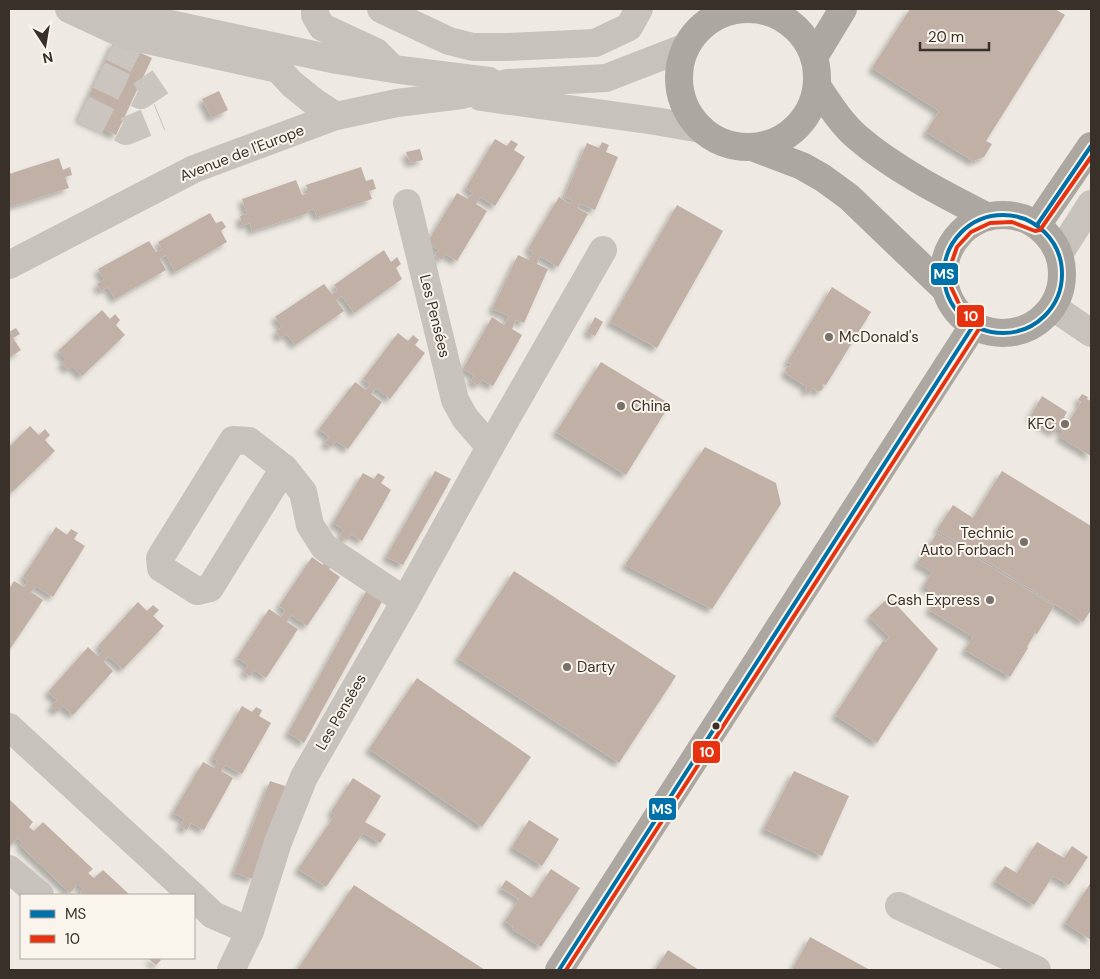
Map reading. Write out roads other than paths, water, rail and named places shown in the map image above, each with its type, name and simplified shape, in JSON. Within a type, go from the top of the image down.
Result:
[{"type":"main road","points":[[751,9],[777,11],[804,38],[814,56],[817,86],[812,104],[802,121],[788,135],[771,143],[752,147],[733,146],[716,140],[701,129],[687,112],[680,91],[679,69],[686,48],[697,31],[712,18],[731,11],[751,9]]},
{"type":"main road","points":[[814,56],[843,9]]},
{"type":"main road","points":[[817,86],[832,109],[856,136],[911,174],[988,217]]},
{"type":"main road","points":[[1037,225],[1091,146]]},
{"type":"main road","points":[[752,147],[802,166],[823,178],[849,197],[945,288]]},
{"type":"main road","points":[[1013,216],[1037,225],[1050,238],[1059,254],[1063,272],[1060,290],[1053,307],[1037,323],[1017,332],[994,333],[973,326],[955,310],[945,288],[944,266],[952,244],[967,227],[988,217],[1013,216]]},
{"type":"main road","points":[[559,970],[973,326]]},
{"type":"street","points":[[69,9],[126,35],[278,68],[292,84],[336,116]]},
{"type":"street","points":[[107,9],[338,60],[393,69],[507,83]]},
{"type":"street","points":[[381,9],[449,41],[473,47],[595,43],[629,27],[639,9]]},
{"type":"street","points":[[319,18],[376,52],[393,69]]},
{"type":"street","name":"Avenue de l'Europe","points":[[9,265],[194,169],[336,116],[397,103],[462,95],[507,83],[606,78],[686,48]]},
{"type":"street","points":[[239,69],[266,66]]},
{"type":"street","points":[[283,136],[295,111],[292,84]]},
{"type":"street","name":"Avenue de l'Europe","points":[[462,95],[701,129]]},
{"type":"street","name":"Les Pensées","points":[[407,203],[455,400],[465,418],[490,447]]},
{"type":"street","points":[[1059,254],[1091,204]]},
{"type":"street","name":"Les Pensées","points":[[231,970],[250,931],[278,842],[304,777],[602,250]]},
{"type":"street","points":[[1053,307],[1091,333]]},
{"type":"street","points":[[284,468],[210,588],[197,591],[161,568],[160,558],[233,440],[249,441],[284,468],[304,492],[310,525],[324,547],[405,601]]},
{"type":"street","points":[[9,727],[191,894]]},
{"type":"street","points":[[9,870],[39,894]]},
{"type":"street","points":[[195,898],[213,915],[250,931]]},
{"type":"street","points":[[899,906],[1037,970]]},
{"type":"tunnel","points":[[112,47],[148,65]]},
{"type":"tunnel","points":[[99,75],[141,95],[163,80]]},
{"type":"tunnel","points":[[83,109],[126,131],[160,117]]},
{"type":"place","name":"McDonald's","points":[[829,337]]},
{"type":"place","name":"China","points":[[621,406]]},
{"type":"place","name":"KFC","points":[[1065,424]]},
{"type":"place","name":"Technic Auto Forbach","points":[[1024,542]]},
{"type":"place","name":"Cash Express","points":[[990,600]]},
{"type":"place","name":"Darty","points":[[567,667]]}]
